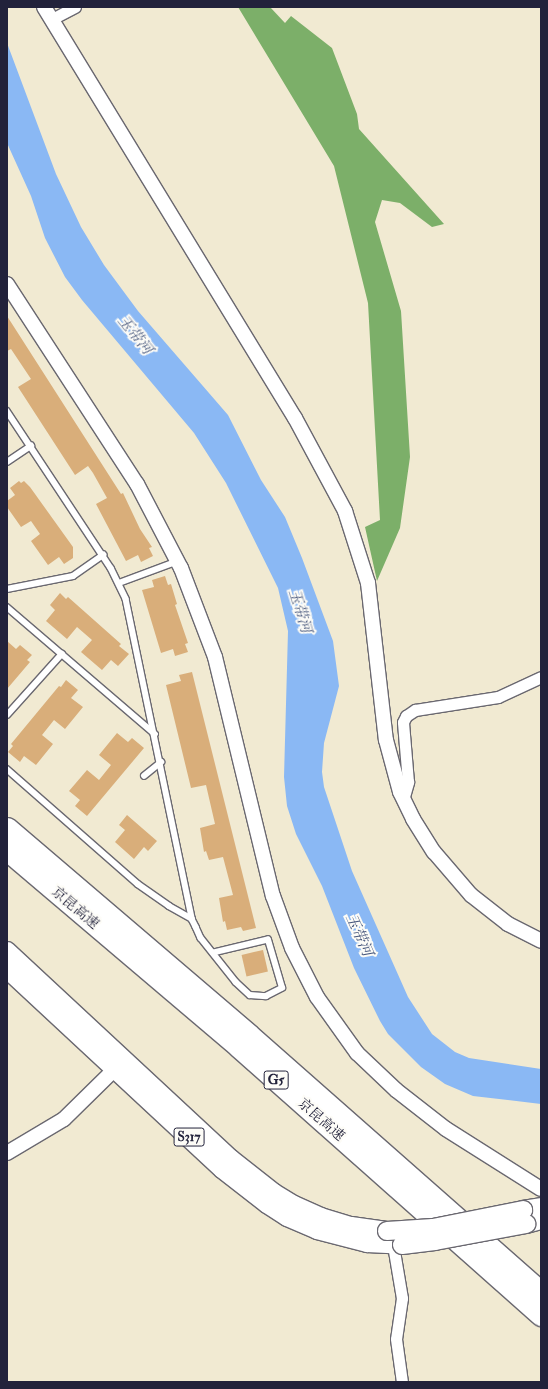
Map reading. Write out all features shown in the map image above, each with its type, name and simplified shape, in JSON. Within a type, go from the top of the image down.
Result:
[{"type":"highway","name":"京昆高速","points":[[7,828],[249,1035],[541,1292]]},
{"type":"highway","name":"京昆高速","points":[[7,850],[238,1047],[541,1315]]},
{"type":"main road","name":"S317","points":[[7,951],[121,1064]]},
{"type":"main road","name":"S317","points":[[7,970],[121,1064],[231,1159],[274,1193],[294,1206],[322,1217],[394,1240],[435,1241],[530,1218],[541,1207]]},
{"type":"street","points":[[44,7],[295,418],[345,511],[368,583],[383,725],[403,800],[434,852],[471,895],[508,924],[541,941]]},
{"type":"street","points":[[52,19],[75,7]]},
{"type":"street","points":[[7,284],[137,484],[178,560],[215,657],[265,867],[288,938],[317,997],[357,1052],[396,1090],[458,1136],[541,1190]]},
{"type":"street","points":[[403,800],[408,782],[403,722],[406,716],[415,710],[498,697],[541,677]]},
{"type":"street","points":[[7,1153],[64,1119],[121,1064]]},
{"type":"street","points":[[394,1240],[402,1298],[396,1339],[402,1382]]},
{"type":"lane","points":[[7,411],[103,555],[119,583],[126,600],[161,762],[192,919],[201,938],[214,954],[250,995],[266,996],[282,988],[268,940],[214,954]]},
{"type":"lane","points":[[7,462],[31,446]]},
{"type":"lane","points":[[7,589],[73,576],[103,555]]},
{"type":"lane","points":[[119,583],[178,560]]},
{"type":"lane","points":[[8,610],[155,734]]},
{"type":"lane","points":[[7,715],[62,654]]},
{"type":"lane","points":[[144,776],[161,762]]},
{"type":"lane","points":[[7,769],[138,884],[169,906],[192,919]]},
{"type":"green space","points":[[238,7],[270,7],[285,23],[291,16],[332,48],[357,114],[359,129],[444,224],[432,227],[400,203],[382,200],[375,222],[401,311],[410,457],[400,528],[377,581],[365,527],[380,520],[368,303],[334,166]]},
{"type":"water","name":"玉带河","points":[[7,43],[56,174],[81,227],[104,265],[138,311],[228,415],[261,480],[285,517],[333,641],[339,686],[324,743],[322,772],[324,787],[352,871],[408,997],[432,1034],[455,1052],[469,1058],[541,1069],[541,1104],[473,1096],[445,1084],[421,1067],[388,1034],[380,1021],[354,968],[322,886],[296,834],[287,806],[284,777],[288,631],[278,588],[226,483],[194,433],[82,300],[65,277],[45,238],[31,196],[7,143]]},
{"type":"building","points":[[7,316],[121,494],[123,493],[140,529],[152,547],[149,548],[153,556],[141,562],[138,555],[126,561],[96,504],[107,498],[93,473],[88,466],[75,475],[18,387],[31,379],[11,349],[7,351]]},
{"type":"building","points":[[19,481],[21,483],[24,481],[30,487],[73,547],[73,558],[64,564],[59,557],[48,565],[31,541],[40,534],[31,521],[21,527],[7,507],[7,501],[15,495],[10,488]]},
{"type":"building","points":[[165,576],[168,585],[171,584],[177,604],[175,605],[188,643],[185,644],[188,652],[175,656],[173,649],[161,653],[142,590],[154,587],[152,580]]},
{"type":"building","points":[[60,593],[66,599],[68,597],[121,644],[119,646],[129,654],[118,666],[111,660],[102,670],[81,652],[92,640],[77,627],[67,639],[46,621],[55,610],[50,605]]},
{"type":"building","points":[[7,641],[16,649],[20,645],[32,655],[27,660],[30,662],[7,689]]},
{"type":"building","points":[[192,672],[256,928],[243,931],[241,927],[227,930],[225,921],[223,922],[219,898],[233,895],[223,857],[209,860],[206,851],[204,852],[200,828],[215,824],[206,785],[191,788],[166,685],[181,681],[179,675]]},
{"type":"building","points":[[66,680],[78,690],[71,698],[83,707],[65,729],[54,720],[42,735],[53,744],[36,765],[24,756],[20,762],[8,752],[13,746],[11,744],[59,686],[61,687]]},
{"type":"building","points":[[117,733],[128,742],[132,738],[144,748],[87,816],[75,806],[80,800],[69,791],[87,770],[99,780],[111,765],[99,755]]},
{"type":"building","points":[[127,815],[157,841],[148,851],[144,847],[134,859],[115,842],[125,830],[119,825]]},
{"type":"building","points":[[263,950],[268,971],[247,976],[242,955]]}]
